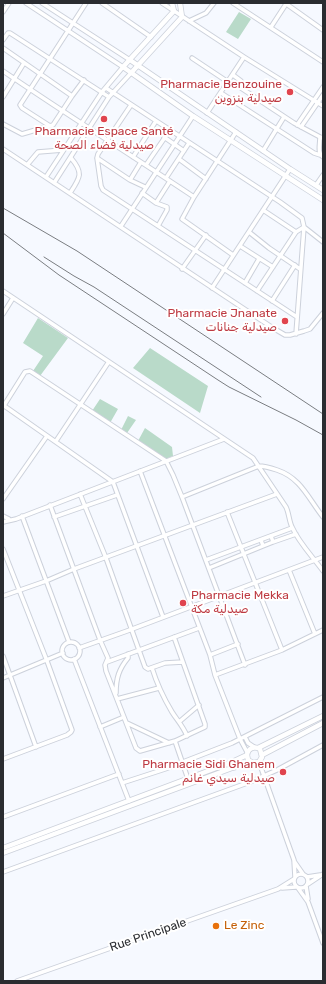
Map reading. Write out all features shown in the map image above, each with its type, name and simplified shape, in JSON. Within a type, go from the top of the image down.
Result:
[{"type":"main road","points":[[172,3],[174,11],[123,67],[193,116],[285,177],[323,200]]},
{"type":"main road","points":[[131,73],[182,17],[180,3]]},
{"type":"main road","points":[[130,60],[323,190]]},
{"type":"main road","points":[[3,848],[232,762],[247,753],[250,749],[256,748],[323,716]]},
{"type":"main road","points":[[262,754],[323,723]]},
{"type":"main road","points":[[256,748],[262,754]]},
{"type":"main road","points":[[247,753],[247,759],[251,763]]},
{"type":"main road","points":[[3,853],[232,768],[259,762],[262,759],[262,754]]},
{"type":"street","points":[[3,12],[9,3]]},
{"type":"street","points":[[26,3],[123,67],[102,92],[46,177]]},
{"type":"street","points":[[42,3],[72,24],[130,60]]},
{"type":"street","points":[[50,126],[20,107],[20,105],[86,3]]},
{"type":"street","points":[[102,3],[151,37]]},
{"type":"street","points":[[162,3],[244,57],[323,106]]},
{"type":"street","points":[[189,21],[206,13],[214,3]]},
{"type":"street","points":[[233,3],[323,62]]},
{"type":"street","points":[[271,27],[286,3],[323,30]]},
{"type":"street","points":[[3,40],[8,33],[10,33],[109,97]]},
{"type":"street","points":[[3,48],[72,96]]},
{"type":"street","points":[[207,113],[244,57]]},
{"type":"street","points":[[192,58],[228,82]]},
{"type":"street","points":[[3,97],[24,64]]},
{"type":"street","points":[[3,71],[62,112],[194,197]]},
{"type":"street","points":[[54,183],[109,97],[131,73]]},
{"type":"street","points":[[233,75],[241,81],[242,88],[284,117],[322,138],[319,151],[322,156]]},
{"type":"street","points":[[3,124],[22,134],[50,126],[55,123],[84,80]]},
{"type":"street","points":[[300,126],[323,87]]},
{"type":"street","points":[[106,88],[302,218],[304,227],[296,334]]},
{"type":"street","points":[[221,93],[276,130],[314,153],[322,156]]},
{"type":"street","points":[[300,126],[323,95]]},
{"type":"street","points":[[131,105],[100,151],[98,158],[101,186],[103,190],[297,317]]},
{"type":"street","points":[[121,226],[145,187],[193,116]]},
{"type":"street","points":[[263,151],[284,117]]},
{"type":"street","points":[[133,157],[156,121]]},
{"type":"street","points":[[146,165],[170,130]]},
{"type":"street","points":[[234,255],[182,219],[194,197],[236,132]]},
{"type":"street","points":[[164,137],[184,151]]},
{"type":"street","points":[[166,178],[190,143]]},
{"type":"street","points":[[3,149],[121,226],[182,269],[285,335],[296,334],[310,329],[323,313]]},
{"type":"street","points":[[27,165],[38,152],[63,150]]},
{"type":"street","points":[[70,193],[80,177],[77,167],[71,158]]},
{"type":"street","points":[[98,158],[130,180],[145,187]]},
{"type":"street","points":[[179,158],[206,179]]},
{"type":"street","points":[[130,180],[141,162]]},
{"type":"street","points":[[212,288],[290,169]]},
{"type":"street","points":[[316,185],[323,175]]},
{"type":"street","points":[[156,202],[170,181]]},
{"type":"street","points":[[142,193],[156,202],[166,206],[168,209],[158,226]]},
{"type":"street","points":[[263,210],[296,232]]},
{"type":"street","points":[[257,291],[296,232],[304,227]]},
{"type":"street","points":[[304,227],[323,242]]},
{"type":"street","points":[[249,232],[280,256],[300,269]]},
{"type":"street","points":[[182,269],[206,235]]},
{"type":"street","points":[[240,246],[273,268]]},
{"type":"street","points":[[244,283],[259,259]]},
{"type":"street","points":[[272,300],[295,265]]},
{"type":"street","points":[[3,291],[108,363],[253,458],[288,510],[292,528],[323,571]]},
{"type":"street","points":[[3,314],[13,298]]},
{"type":"street","points":[[56,441],[108,363]]},
{"type":"street","points":[[163,617],[112,482],[56,441],[3,406],[25,372],[28,371],[166,461],[182,497],[245,665]]},
{"type":"street","points":[[3,499],[47,436]]},
{"type":"street","points":[[3,522],[224,439]]},
{"type":"street","points":[[182,497],[259,466],[265,466],[281,471],[294,478],[301,485],[322,514]]},
{"type":"street","points":[[140,471],[210,654],[215,675],[247,753]]},
{"type":"street","points":[[80,494],[106,558],[146,668],[152,668],[165,663],[183,662]]},
{"type":"street","points":[[3,596],[277,494]]},
{"type":"street","points":[[54,517],[117,495]]},
{"type":"street","points":[[50,505],[108,658],[105,665],[106,671],[138,750],[146,750],[175,741],[205,727],[206,724],[174,637]]},
{"type":"street","points":[[227,512],[282,650]]},
{"type":"street","points":[[3,516],[9,519]]},
{"type":"street","points":[[22,516],[69,642]]},
{"type":"street","points":[[206,560],[292,528]]},
{"type":"street","points":[[209,568],[296,534]]},
{"type":"street","points":[[271,536],[273,542]]},
{"type":"street","points":[[261,540],[264,546]]},
{"type":"street","points":[[3,549],[47,661],[72,730],[67,736],[3,759]]},
{"type":"street","points":[[79,648],[132,630],[323,557]]},
{"type":"street","points":[[3,562],[8,560]]},
{"type":"street","points":[[289,570],[315,634]]},
{"type":"street","points":[[107,662],[199,628]]},
{"type":"street","points":[[215,675],[282,650],[323,630]]},
{"type":"street","points":[[69,642],[74,642],[79,648],[79,654],[74,659]]},
{"type":"street","points":[[63,653],[63,648],[69,642]]},
{"type":"street","points":[[210,654],[238,644]]},
{"type":"street","points":[[3,678],[47,661],[63,653]]},
{"type":"street","points":[[63,653],[69,659],[74,659]]},
{"type":"street","points":[[115,694],[117,678],[122,666],[128,658],[128,654]]},
{"type":"street","points":[[3,656],[36,747]]},
{"type":"street","points":[[74,659],[129,800]]},
{"type":"street","points":[[152,668],[158,688],[187,736]]},
{"type":"street","points":[[117,699],[158,688]]},
{"type":"street","points":[[122,783],[183,762],[245,737],[323,697]]},
{"type":"street","points":[[179,722],[198,705]]},
{"type":"street","points":[[100,727],[124,717]]},
{"type":"street","points":[[127,723],[169,743]]},
{"type":"street","points":[[245,737],[248,743],[256,748]]},
{"type":"street","points":[[175,741],[188,779]]},
{"type":"street","points":[[3,872],[235,788],[265,776],[323,745]]},
{"type":"street","points":[[259,762],[294,860],[305,875],[308,902]]},
{"type":"street","points":[[3,817],[119,774]]},
{"type":"street","points":[[294,860],[294,883],[308,902],[323,942]]},
{"type":"street","points":[[278,889],[299,874],[323,874]]},
{"type":"street","points":[[278,889],[297,887],[303,888],[323,874]]},
{"type":"street","name":"Rue Principale","points":[[17,981],[278,889]]},
{"type":"green space","points":[[239,12],[251,19],[238,39],[226,32]]},
{"type":"green space","points":[[38,318],[68,338],[40,376],[33,371],[43,356],[23,343]]},
{"type":"green space","points":[[150,348],[208,386],[200,413],[133,368]]},
{"type":"green space","points":[[100,399],[118,409],[110,423],[92,411]]},
{"type":"green space","points":[[128,416],[136,420],[127,433],[121,430]]},
{"type":"green space","points":[[145,428],[172,447],[173,456],[166,459],[138,441]]},
{"type":"railway","points":[[3,208],[77,251],[323,414]]},
{"type":"railway","points":[[3,233],[59,275],[229,387],[323,435]]},
{"type":"railway","points":[[44,257],[94,287],[261,397]]},
{"type":"place","name":"Pharmacie Benzouine صيدلية بنزوين","points":[[290,92]]},
{"type":"place","name":"Pharmacie Espace Santé صيدلية فضاء الصحة","points":[[104,119]]},
{"type":"place","name":"Pharmacie Jnanate صيدلية جنانات","points":[[285,321]]},
{"type":"place","name":"Pharmacie Mekka صيدلية مكة","points":[[183,603]]},
{"type":"place","name":"Pharmacie Sidi Ghanem صيدلية سيدي غانم","points":[[283,772]]},
{"type":"place","name":"Le Zinc","points":[[216,926]]}]
